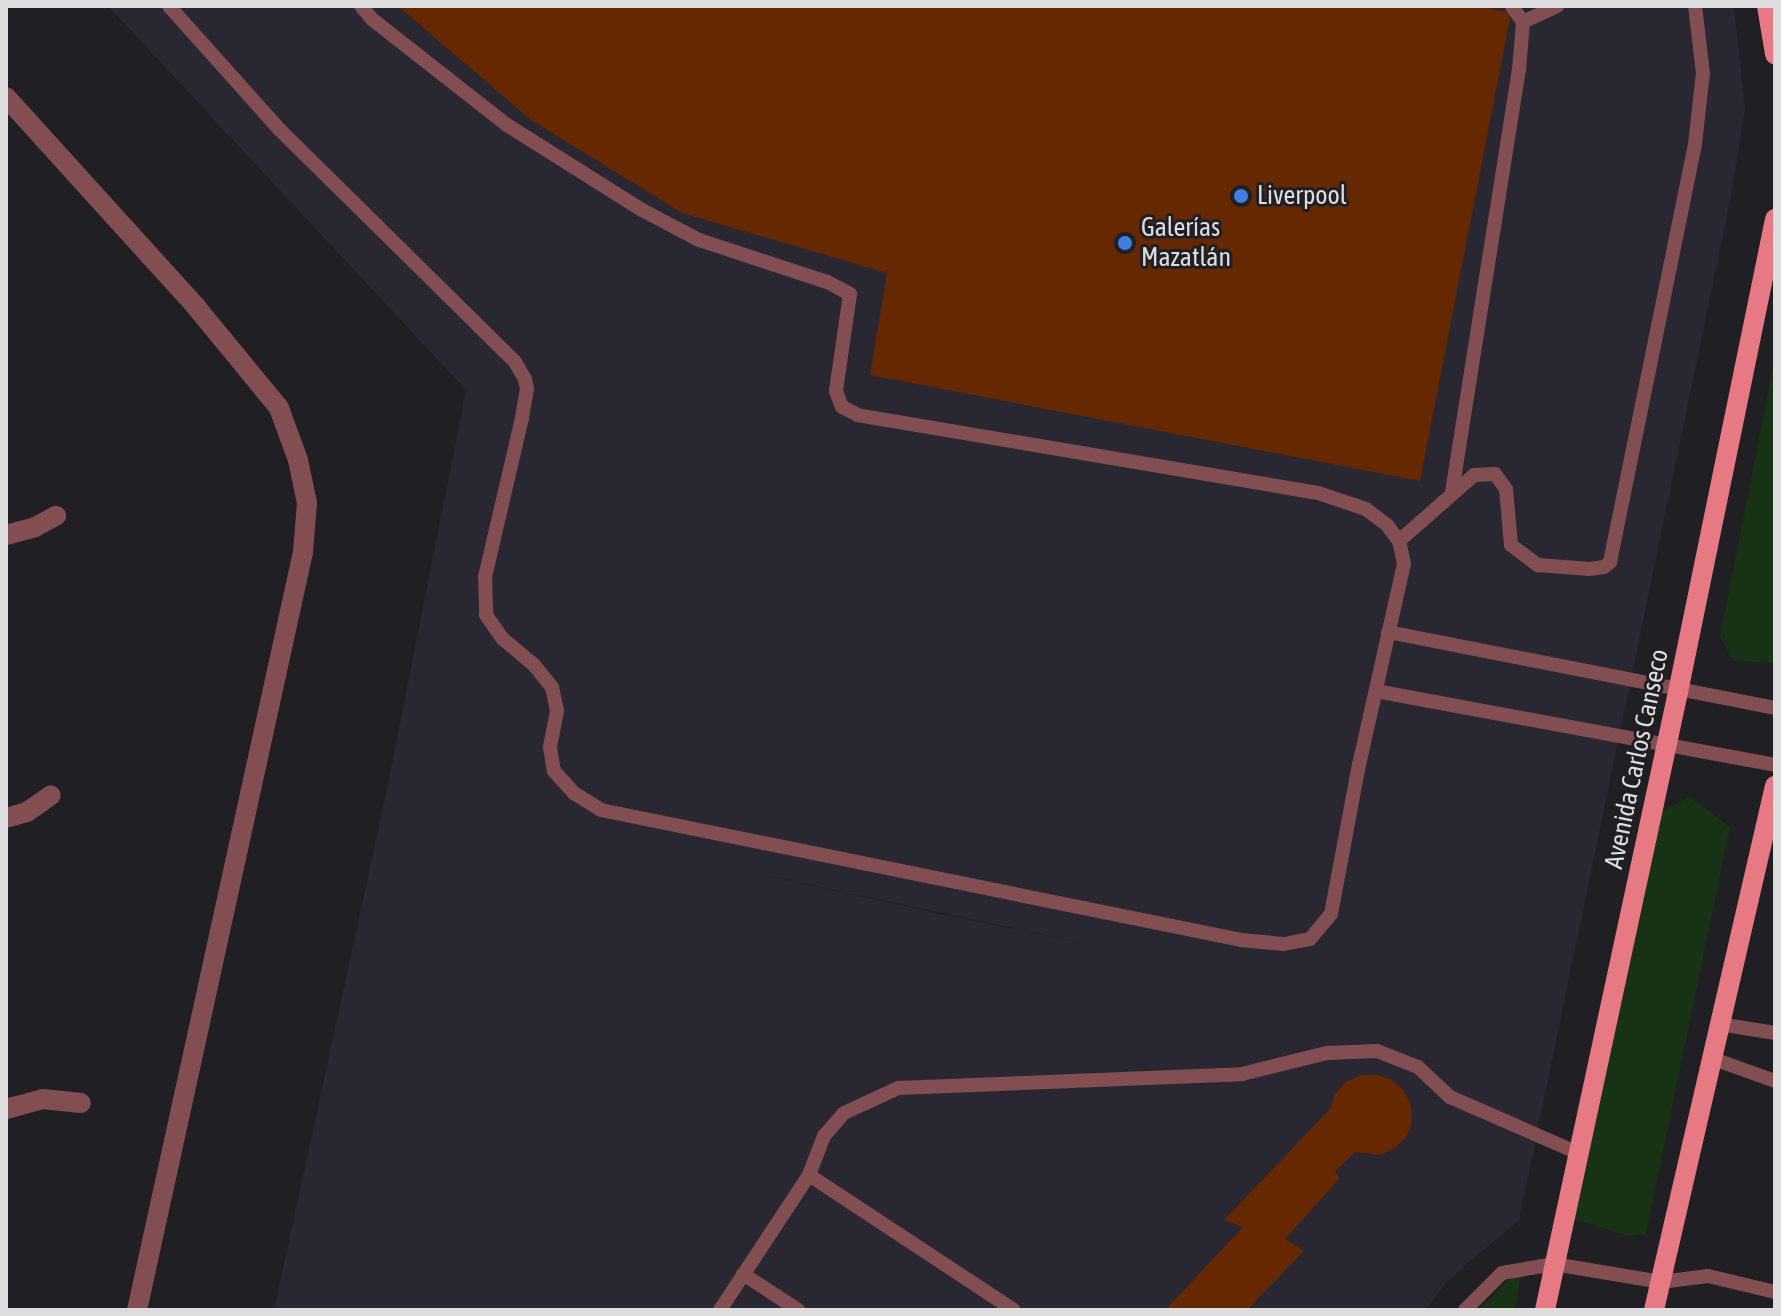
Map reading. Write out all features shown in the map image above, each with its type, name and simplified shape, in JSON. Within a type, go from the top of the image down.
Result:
[{"type":"main road","points":[[1767,6],[1775,54]]},
{"type":"main road","name":"Avenida Carlos Canseco","points":[[1545,1310],[1678,692],[1775,219]]},
{"type":"main road","points":[[1654,1310],[1719,1024],[1767,859],[1775,786]]},
{"type":"street","points":[[6,97],[197,308],[279,408],[298,460],[307,503],[303,552],[137,1310]]},
{"type":"street","points":[[6,535],[56,516]]},
{"type":"street","points":[[6,818],[27,812],[51,795]]},
{"type":"street","points":[[6,1109],[43,1099],[81,1103]]},
{"type":"lane","points":[[169,6],[280,130],[515,362],[525,379],[527,389],[522,418],[485,577],[486,615],[503,639],[534,665],[552,687],[557,711],[550,747],[554,771],[574,793],[601,810],[1241,940],[1284,944],[1310,939],[1331,914],[1404,564],[1399,541],[1387,525],[1366,509],[1318,493],[858,415],[842,407],[836,391],[850,294],[827,282],[699,240],[642,210],[507,125],[372,19],[361,6]]},
{"type":"lane","points":[[1452,492],[1519,70],[1523,22],[1512,6]]},
{"type":"lane","points":[[1523,22],[1557,6]]},
{"type":"lane","points":[[1399,541],[1474,475],[1495,474],[1506,489],[1511,545],[1538,565],[1590,569],[1604,567],[1610,562],[1695,144],[1703,73],[1695,6]]},
{"type":"lane","points":[[1388,632],[1678,692],[1775,708]]},
{"type":"lane","points":[[1376,691],[1775,765]]},
{"type":"lane","points":[[1719,1024],[1775,1033]]},
{"type":"lane","points":[[720,1310],[809,1175],[824,1136],[844,1113],[898,1088],[1242,1074],[1327,1053],[1377,1051],[1418,1067],[1450,1097],[1578,1153]]},
{"type":"lane","points":[[1711,1058],[1775,1081]]},
{"type":"lane","points":[[809,1175],[1014,1310]]},
{"type":"lane","points":[[1465,1310],[1502,1273],[1554,1264],[1661,1282],[1708,1276],[1775,1292]]},
{"type":"lane","points":[[743,1274],[798,1310]]},
{"type":"shaded area","name":"Galerías Mazatlán","points":[[108,6],[1734,6],[1745,109],[1731,196],[1519,1220],[1447,1281],[1426,1310],[274,1310],[386,794],[466,390]],"holes":[[[733,868],[1087,944],[936,913]]]},
{"type":"green space","points":[[1775,357],[1775,663],[1733,661],[1720,637]]},
{"type":"green space","points":[[1690,797],[1730,827],[1646,1234],[1629,1236],[1569,1218],[1661,811]]},
{"type":"green space","points":[[1521,1275],[1515,1310],[1480,1310],[1508,1280]]},
{"type":"building","name":"Galerías Mazatlán","points":[[398,6],[1478,6],[1511,13],[1420,481],[870,375],[887,273],[682,213],[531,120]]},
{"type":"building","points":[[1361,1075],[1377,1075],[1392,1080],[1404,1091],[1411,1106],[1412,1122],[1406,1137],[1395,1148],[1380,1155],[1355,1152],[1335,1171],[1340,1178],[1285,1239],[1304,1251],[1247,1310],[1165,1310],[1243,1227],[1224,1220],[1330,1109],[1335,1094],[1346,1082]]},
{"type":"place","name":"Liverpool","points":[[1241,196]]},
{"type":"place","name":"Galerías Mazatlán","points":[[1125,243]]}]
